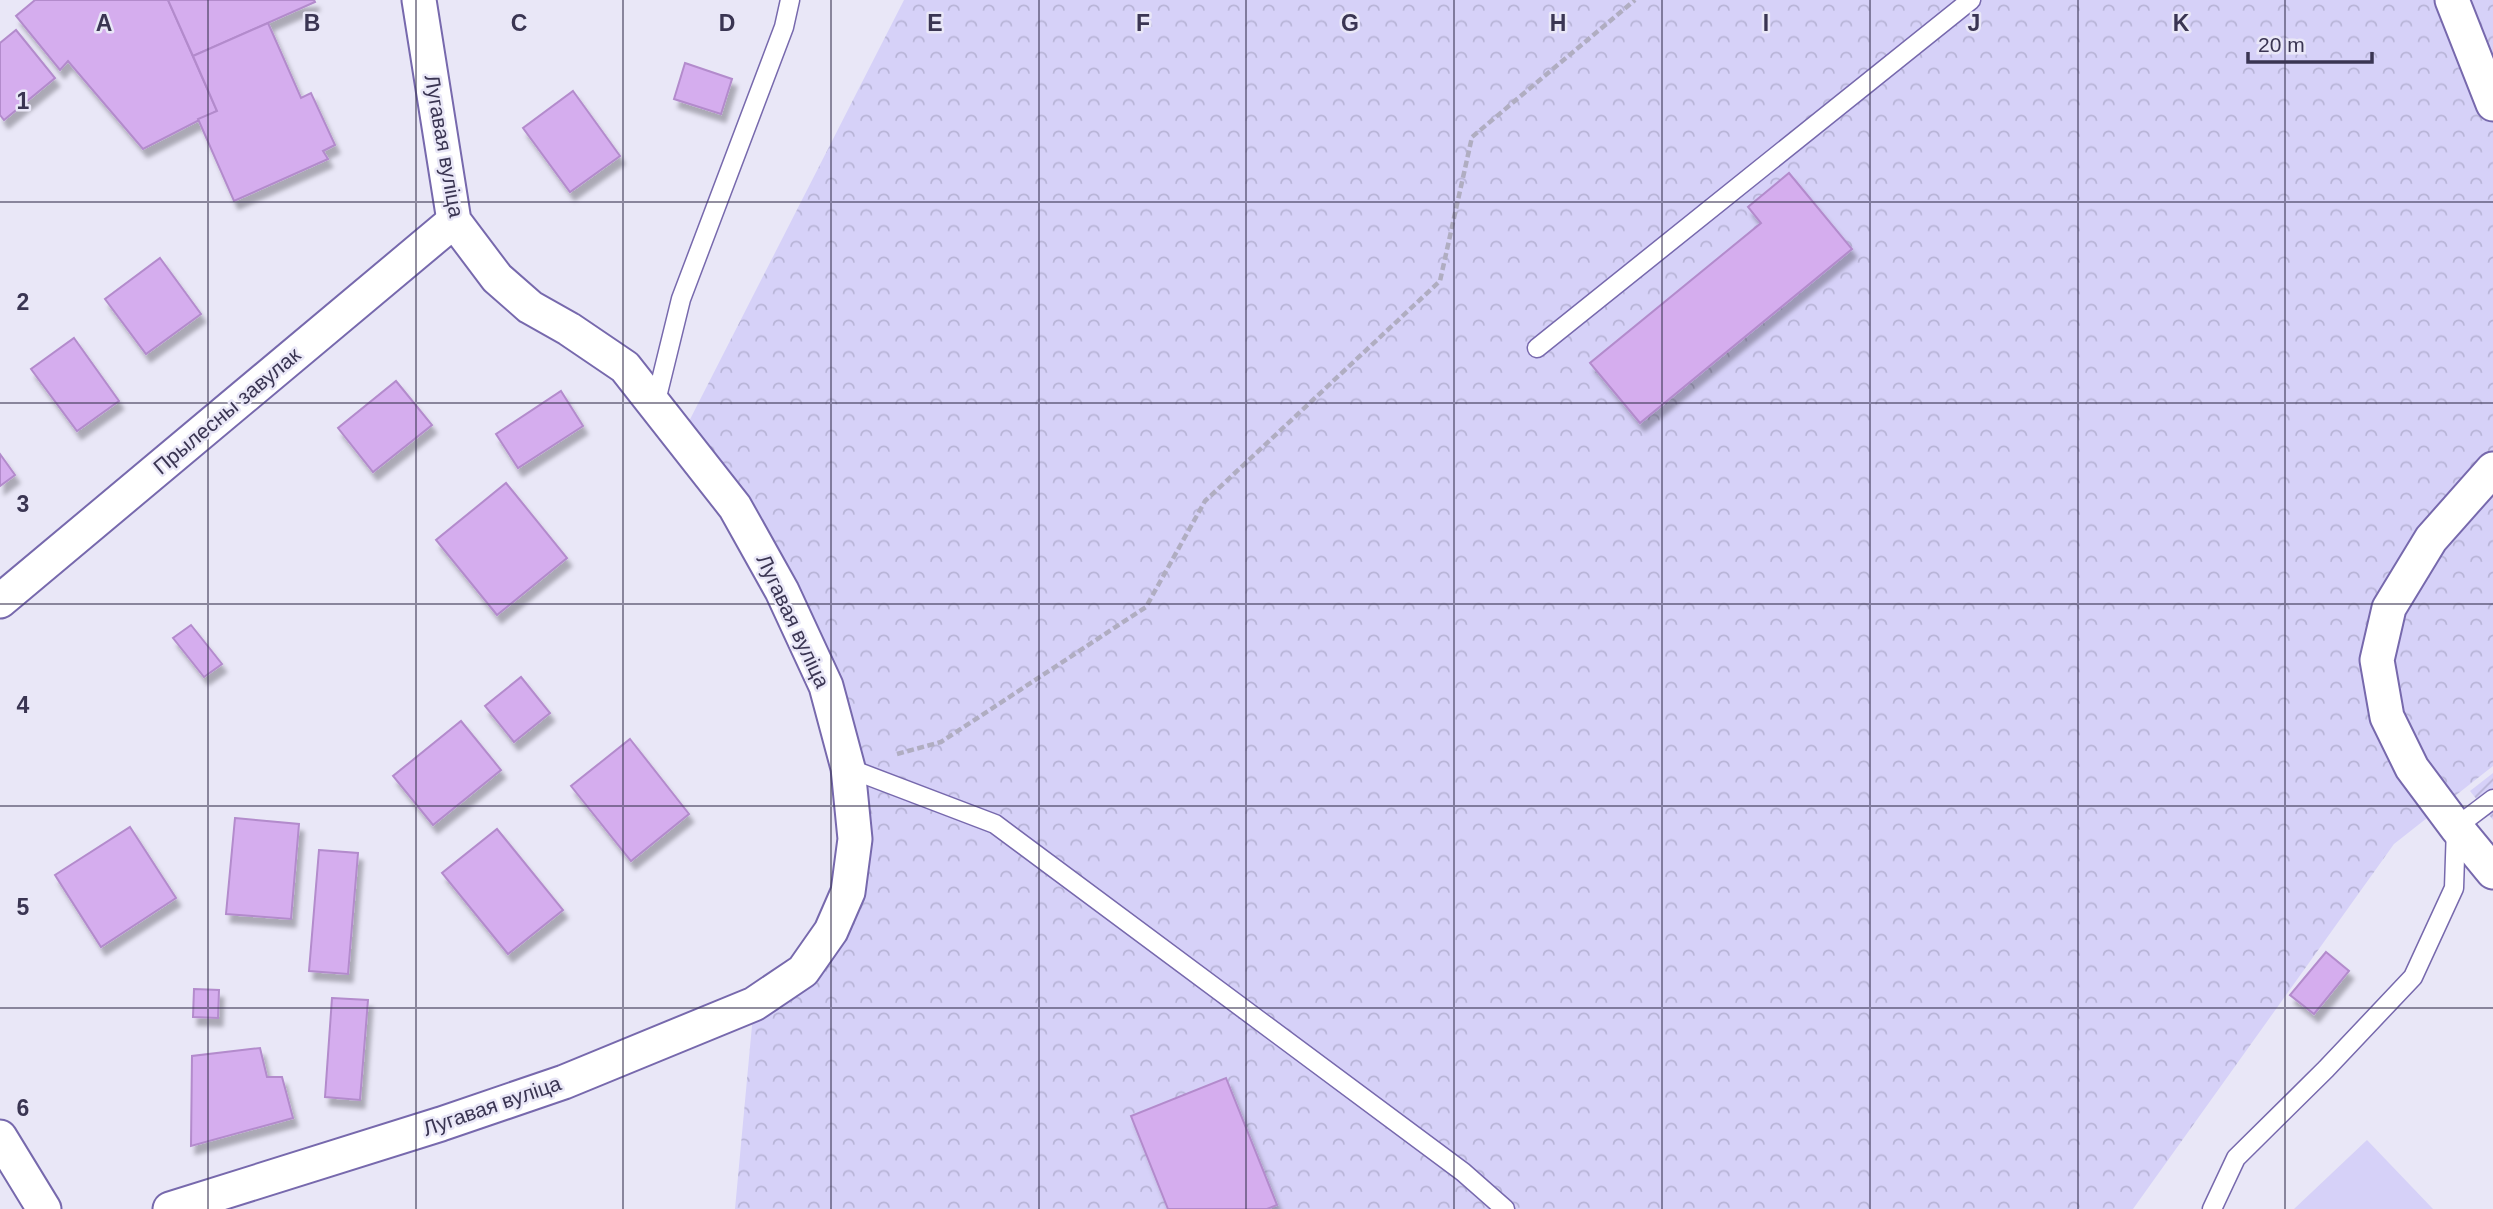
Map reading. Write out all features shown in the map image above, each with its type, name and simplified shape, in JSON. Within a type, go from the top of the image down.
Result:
[{"type":"street","name":"Лугавая вуліца","points":[[170,1209],[564,1082],[754,1004],[803,971],[831,931],[848,892],[855,839],[848,768],[826,686],[782,591],[736,507],[625,367],[569,329],[530,307],[497,278],[454,221],[419,0]]},
{"type":"street","points":[[2452,0],[2493,104]]},
{"type":"street","name":"Прылесны завулак","points":[[0,601],[454,221]]},
{"type":"street","points":[[2493,469],[2431,539],[2389,608],[2377,660],[2387,717],[2412,768],[2493,872]]},
{"type":"street","points":[[0,1137],[44,1209]]},
{"type":"lane","points":[[655,405],[681,299],[785,27],[790,0]]},
{"type":"lane","points":[[1537,348],[1971,0]]},
{"type":"lane","points":[[848,768],[995,824],[1463,1172],[1505,1209]]},
{"type":"lane","points":[[2212,1209],[2236,1158],[2326,1069],[2413,977],[2454,888],[2456,827],[2493,799]]},
{"type":"path","points":[[848,768],[941,742],[1146,607],[1205,501],[1440,281],[1472,137],[1635,0]]},
{"type":"green space","points":[[904,0],[2493,0],[2493,766],[2394,844],[2133,1209],[735,1209],[754,1004],[848,892],[826,686],[681,437]]},
{"type":"green space","points":[[2493,773],[2493,820],[2470,791]]},
{"type":"green space","points":[[2367,1140],[2433,1209],[2294,1209]]},
{"type":"building","points":[[35,0],[168,0],[217,111],[143,149],[68,61],[60,70],[16,16]]},
{"type":"building","points":[[168,0],[314,0],[315,2],[193,56]]},
{"type":"building","points":[[268,23],[301,98],[311,93],[335,145],[323,151],[328,159],[234,201],[198,119],[217,111],[193,56]]},
{"type":"building","points":[[16,30],[55,78],[4,120],[0,115],[0,43]]},
{"type":"building","points":[[685,63],[732,79],[721,114],[674,99]]},
{"type":"building","points":[[573,91],[620,156],[570,192],[523,128]]},
{"type":"building","points":[[1789,173],[1852,249],[1640,423],[1590,363],[1761,223],[1748,207]]},
{"type":"building","points":[[160,258],[201,314],[146,354],[105,299]]},
{"type":"building","points":[[74,338],[119,401],[77,431],[31,369]]},
{"type":"building","points":[[396,381],[432,425],[373,472],[338,428]]},
{"type":"building","points":[[561,391],[583,426],[518,468],[496,434]]},
{"type":"building","points":[[0,454],[15,475],[0,486]]},
{"type":"building","points":[[506,483],[567,558],[497,615],[436,540]]},
{"type":"building","points":[[191,625],[222,664],[204,677],[173,638]]},
{"type":"building","points":[[521,677],[550,713],[514,742],[485,706]]},
{"type":"building","points":[[461,721],[501,770],[433,825],[393,776]]},
{"type":"building","points":[[630,739],[689,814],[631,861],[571,786]]},
{"type":"building","points":[[235,818],[299,824],[291,919],[226,914]]},
{"type":"building","points":[[130,827],[176,898],[101,947],[55,875]]},
{"type":"building","points":[[497,829],[563,910],[508,954],[442,873]]},
{"type":"building","points":[[319,850],[358,853],[348,974],[309,971]]},
{"type":"building","points":[[2326,952],[2349,971],[2314,1014],[2290,995]]},
{"type":"building","points":[[194,989],[219,990],[218,1018],[193,1017]]},
{"type":"building","points":[[332,998],[368,1000],[360,1100],[325,1097]]},
{"type":"building","points":[[260,1048],[267,1077],[282,1077],[293,1118],[191,1146],[192,1056]]},
{"type":"building","points":[[1226,1078],[1277,1205],[1267,1209],[1168,1209],[1131,1116]]}]
